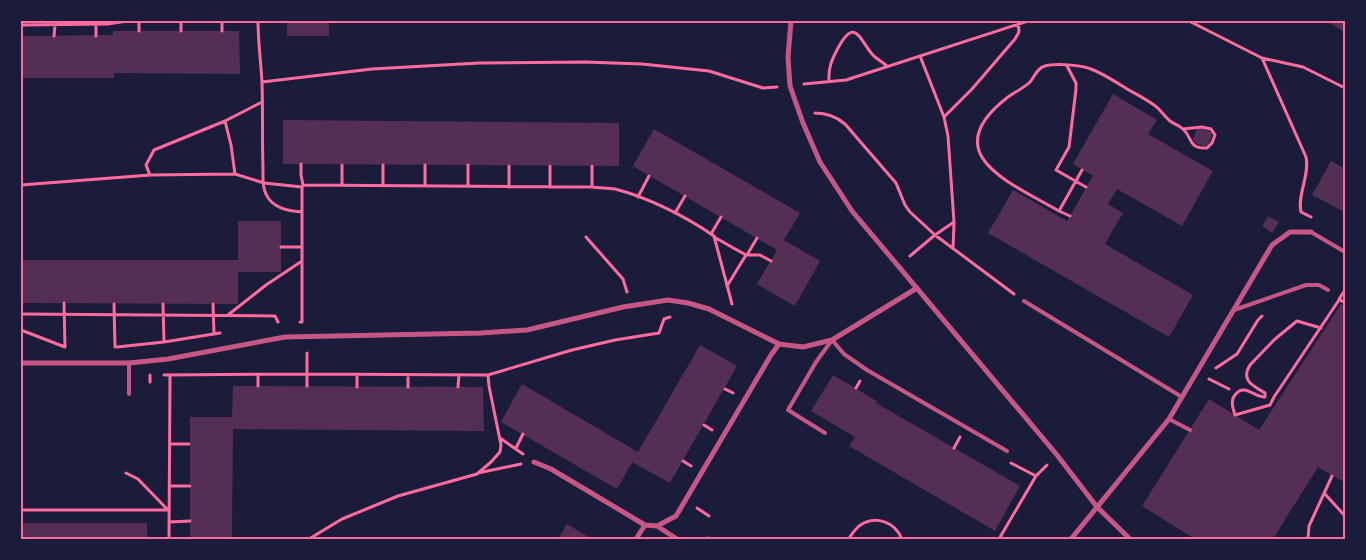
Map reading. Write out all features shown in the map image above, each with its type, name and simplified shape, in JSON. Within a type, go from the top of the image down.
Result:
[{"type":"street","points":[[791,21],[788,57],[790,86],[820,162],[852,211],[1051,448],[1097,507],[1130,539]]},
{"type":"street","points":[[1071,539],[1169,419],[1272,245],[1290,232],[1310,232]]},
{"type":"street","points":[[21,363],[129,363],[168,360],[231,346],[285,337],[481,333],[527,330],[623,307],[668,300],[688,303],[710,310],[779,344],[803,347],[832,340],[917,288]]},
{"type":"street","points":[[657,526],[676,516],[779,344]]},
{"type":"street","points":[[534,462],[551,469],[645,525],[657,526],[677,539]]},
{"type":"street","points":[[636,539],[645,525]]},
{"type":"lane","points":[[1310,232],[1345,252]]},
{"type":"lane","points":[[1234,310],[1306,285],[1319,285],[1328,290]]},
{"type":"lane","points":[[1024,302],[1182,398]]},
{"type":"lane","points":[[825,433],[788,410],[816,362],[832,340],[844,354],[867,370],[1007,451]]},
{"type":"lane","points":[[129,363],[129,394]]},
{"type":"lane","points":[[1169,419],[1190,430]]},
{"type":"path","points":[[21,25],[108,24],[127,21]]},
{"type":"path","points":[[139,21],[139,31]]},
{"type":"path","points":[[181,21],[181,31]]},
{"type":"path","points":[[222,21],[222,31]]},
{"type":"path","points":[[258,21],[258,44],[262,82],[262,140],[265,193],[277,206],[286,210],[302,212]]},
{"type":"path","points":[[262,82],[382,68],[479,63],[585,62],[642,64],[709,72],[763,88],[790,86],[846,80],[1028,21]]},
{"type":"path","points":[[1189,21],[1262,58],[1304,68],[1345,88]]},
{"type":"path","points":[[944,117],[972,89],[1015,39],[1019,32],[1018,23]]},
{"type":"path","points":[[96,24],[96,36]]},
{"type":"path","points":[[54,36],[55,25]]},
{"type":"path","points":[[829,81],[831,62],[842,41],[850,33],[860,36],[871,54],[887,66]]},
{"type":"path","points":[[920,56],[944,117],[948,136],[954,222],[953,248]]},
{"type":"path","points":[[1262,58],[1306,157],[1308,165],[1300,205],[1301,212]]},
{"type":"path","points":[[1070,216],[1011,183],[987,165],[978,151],[976,140],[980,128],[988,116],[1000,103],[1030,82],[1037,70],[1045,66],[1066,66],[1088,68],[1099,72],[1155,105],[1168,120],[1183,129],[1193,145],[1200,149],[1207,148],[1212,143],[1215,135],[1211,129],[1202,126],[1183,129]]},
{"type":"path","points":[[1066,66],[1076,83],[1076,89],[1069,147],[1056,170],[1086,187]]},
{"type":"path","points":[[150,175],[146,165],[154,150],[225,121],[262,102]]},
{"type":"path","points":[[815,112],[836,118],[845,124],[896,183],[907,209],[935,234],[1024,302]]},
{"type":"path","points":[[225,121],[235,174]]},
{"type":"path","points":[[294,322],[302,322],[301,164]]},
{"type":"path","points":[[342,165],[342,185]]},
{"type":"path","points":[[383,165],[384,186]]},
{"type":"path","points":[[425,165],[425,186]]},
{"type":"path","points":[[468,165],[468,186]]},
{"type":"path","points":[[508,166],[509,187]]},
{"type":"path","points":[[550,166],[550,187]]},
{"type":"path","points":[[592,166],[592,187]]},
{"type":"path","points":[[1059,210],[1082,170]]},
{"type":"path","points":[[21,185],[150,175],[235,174],[264,183],[302,186],[592,187],[613,189],[638,197],[675,213],[746,255],[760,255],[771,261]]},
{"type":"path","points":[[638,197],[649,176]]},
{"type":"path","points":[[675,213],[685,196]]},
{"type":"path","points":[[721,217],[712,235],[732,304]]},
{"type":"path","points":[[910,256],[935,234],[954,222]]},
{"type":"path","points":[[586,237],[623,279],[627,293]]},
{"type":"path","points":[[727,286],[757,238]]},
{"type":"path","points":[[281,247],[302,247]]},
{"type":"path","points":[[228,316],[266,285],[302,261]]},
{"type":"path","points":[[1321,328],[1297,320],[1275,339],[1247,370],[1246,376],[1249,382],[1265,393],[1265,398],[1260,398],[1248,390],[1237,392],[1232,402],[1235,415],[1270,405],[1321,328],[1345,290]]},
{"type":"path","points":[[1339,299],[1345,303]]},
{"type":"path","points":[[64,303],[65,348]]},
{"type":"path","points":[[114,304],[114,347],[164,342],[223,332]]},
{"type":"path","points":[[163,304],[164,342]]},
{"type":"path","points":[[213,304],[214,334]]},
{"type":"path","points":[[21,314],[275,316],[278,322]]},
{"type":"path","points":[[1213,373],[1215,368],[1237,354],[1263,315]]},
{"type":"path","points":[[129,376],[306,374],[488,375],[572,350],[658,333],[664,319],[670,317]]},
{"type":"path","points":[[271,324],[286,322]]},
{"type":"path","points":[[21,330],[65,348]]},
{"type":"path","points":[[56,347],[65,348]]},
{"type":"path","points":[[306,353],[307,386]]},
{"type":"path","points":[[357,374],[357,387]]},
{"type":"path","points":[[150,375],[150,382]]},
{"type":"path","points":[[258,375],[258,386]]},
{"type":"path","points":[[408,375],[408,387]]},
{"type":"path","points":[[458,387],[459,375]]},
{"type":"path","points":[[477,474],[500,452],[502,445],[488,375]]},
{"type":"path","points":[[169,539],[170,376]]},
{"type":"path","points":[[1209,379],[1228,389]]},
{"type":"path","points":[[516,448],[523,434]]},
{"type":"path","points":[[500,438],[534,462]]},
{"type":"path","points":[[170,444],[190,444]]},
{"type":"path","points":[[1007,451],[1009,462],[1036,476]]},
{"type":"path","points":[[309,539],[342,519],[398,496],[477,474],[534,462]]},
{"type":"path","points":[[999,539],[1036,476],[1047,465]]},
{"type":"path","points":[[126,473],[138,479],[169,510]]},
{"type":"path","points":[[1308,539],[1309,526],[1332,476]]},
{"type":"path","points":[[169,486],[190,486]]},
{"type":"path","points":[[1324,494],[1345,516]]},
{"type":"path","points":[[21,510],[169,510]]},
{"type":"path","points":[[849,539],[857,527],[866,522],[882,520],[892,524],[902,539]]},
{"type":"path","points":[[169,522],[190,521]]},
{"type":"building","points":[[287,21],[329,21],[329,36],[287,36]]},
{"type":"building","points":[[1326,21],[1345,21],[1345,32]]},
{"type":"building","points":[[113,31],[239,31],[240,74],[114,73],[114,78],[21,78],[21,36],[113,35]]},
{"type":"building","points":[[1113,94],[1157,120],[1148,134],[1213,171],[1182,226],[1117,189],[1108,204],[1123,213],[1105,244],[1193,295],[1169,337],[988,233],[1013,190],[1067,221],[1093,176],[1073,164]]},
{"type":"building","points":[[283,120],[619,123],[619,166],[283,164]]},
{"type":"building","points":[[1201,128],[1211,132],[1212,135],[1208,145],[1204,146],[1195,143],[1193,139],[1197,129]]},
{"type":"building","points":[[654,129],[800,213],[784,240],[820,261],[795,306],[757,284],[777,250],[633,166]]},
{"type":"building","points":[[1331,161],[1345,169],[1345,212],[1312,195]]},
{"type":"building","points":[[1268,216],[1279,222],[1272,233],[1262,226]]},
{"type":"building","points":[[238,221],[281,221],[281,272],[238,272],[238,304],[21,303],[21,260],[238,260]]},
{"type":"building","points":[[1341,304],[1345,306],[1345,476],[1342,481],[1318,467],[1273,539],[1195,539],[1142,506],[1209,399],[1259,430]]},
{"type":"building","points":[[700,345],[737,366],[670,483],[632,462],[617,489],[501,422],[522,384],[638,452]]},
{"type":"building","points":[[833,375],[877,401],[876,403],[1020,486],[995,531],[849,446],[855,437],[811,411]]},
{"type":"building","points":[[233,386],[483,387],[484,431],[233,429],[232,539],[190,539],[190,417],[232,417]]},
{"type":"building","points":[[21,523],[147,523],[147,539],[21,539]]},
{"type":"building","points":[[567,524],[592,539],[558,539]]}]
